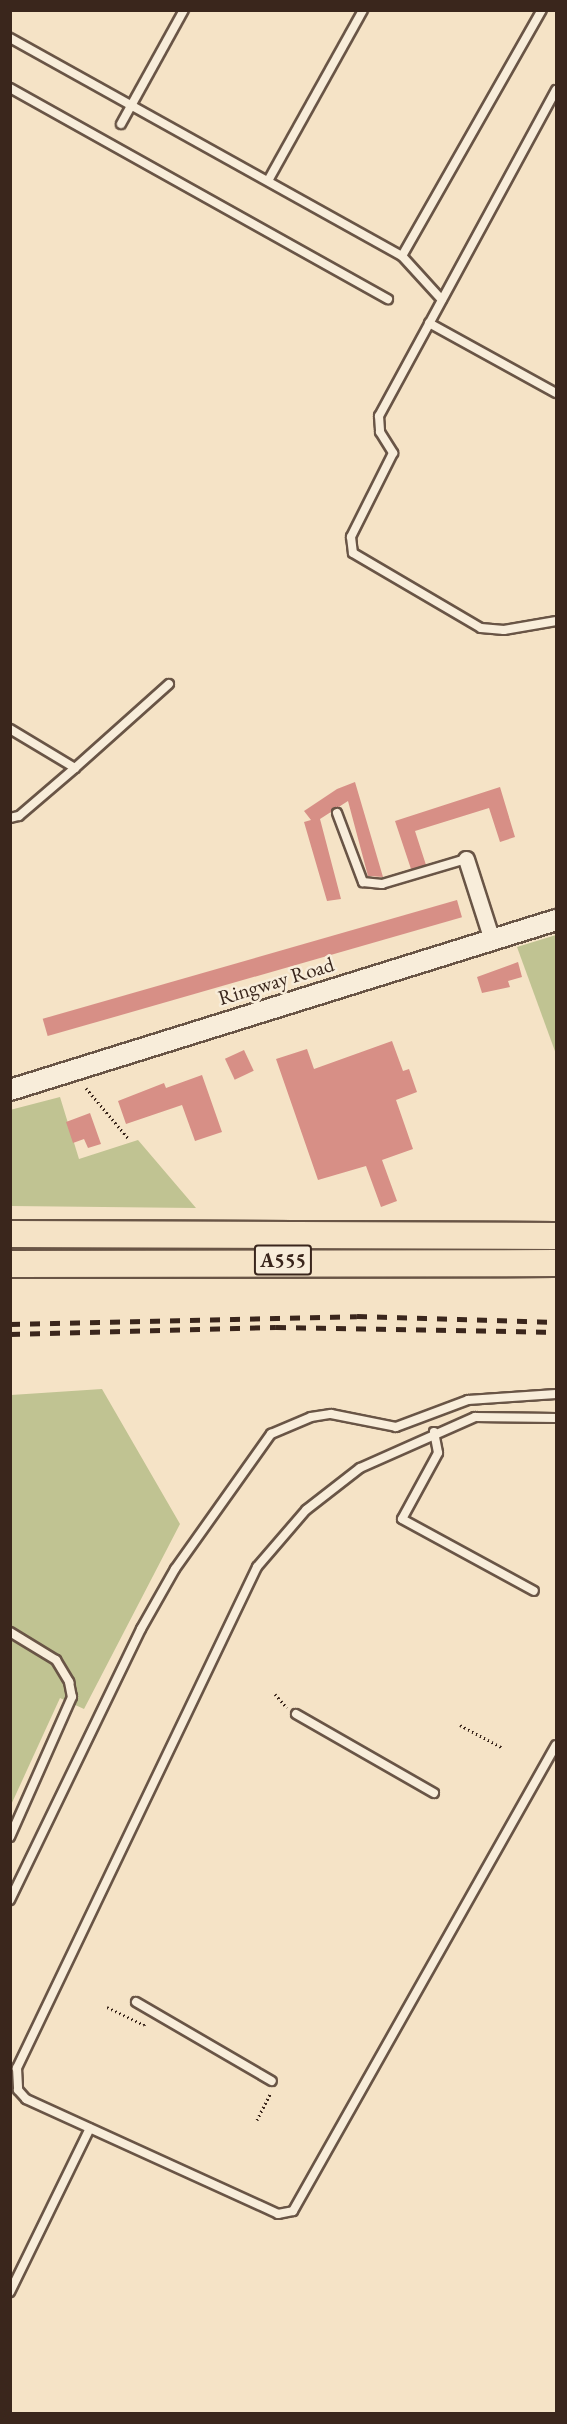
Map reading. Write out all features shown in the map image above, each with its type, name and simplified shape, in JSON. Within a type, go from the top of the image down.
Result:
[{"type":"highway","name":"A555","points":[[10,1234],[556,1236]]},
{"type":"highway","name":"A555","points":[[10,1264],[556,1263]]},
{"type":"street","points":[[466,859],[492,940]]},
{"type":"street","name":"Ringway Road","points":[[10,1090],[556,920]]},
{"type":"lane","points":[[121,124],[184,10]]},
{"type":"lane","points":[[269,179],[363,10]]},
{"type":"lane","points":[[402,256],[542,10]]},
{"type":"lane","points":[[10,38],[269,179],[402,256],[442,300]]},
{"type":"lane","points":[[10,88],[388,299]]},
{"type":"lane","points":[[556,90],[379,416],[380,432],[393,453],[351,537],[353,553],[481,628],[504,630],[556,621]]},
{"type":"lane","points":[[429,323],[556,393]]},
{"type":"lane","points":[[10,818],[19,816],[169,684]]},
{"type":"lane","points":[[10,729],[75,768]]},
{"type":"lane","points":[[337,813],[363,882],[382,884],[466,859]]},
{"type":"lane","points":[[10,1900],[141,1629],[175,1569],[271,1434],[311,1416],[331,1414],[396,1427],[468,1400],[556,1394]]},
{"type":"lane","points":[[556,1418],[475,1417],[434,1432],[360,1468],[306,1510],[245,1587],[16,2068],[14,2080],[27,2099],[278,2214],[293,2211],[556,1745]]},
{"type":"lane","points":[[434,1432],[438,1453],[402,1519],[534,1591]]},
{"type":"lane","points":[[10,1632],[56,1660],[69,1682],[72,1697],[10,1837]]},
{"type":"lane","points":[[296,1714],[434,1793]]},
{"type":"lane","points":[[136,2002],[272,2085]]},
{"type":"lane","points":[[10,2292],[90,2128]]},
{"type":"path","points":[[86,1088],[128,1138]]},
{"type":"path","points":[[275,1694],[283,1705]]},
{"type":"path","points":[[460,1725],[501,1747]]},
{"type":"path","points":[[107,2007],[144,2025],[151,2012]]},
{"type":"path","points":[[257,2120],[272,2085]]},
{"type":"green space","points":[[556,935],[556,1054],[517,947]]},
{"type":"green space","points":[[60,1097],[79,1159],[138,1140],[196,1208],[11,1206],[10,1110]]},
{"type":"green space","points":[[102,1389],[180,1524],[84,1709],[60,1698],[11,1805],[11,1395]]},
{"type":"building","points":[[355,782],[383,877],[368,876],[348,801],[320,819],[341,899],[327,901],[304,822],[311,820],[304,811],[337,789]]},
{"type":"building","points":[[500,787],[515,837],[500,842],[489,808],[415,831],[426,865],[411,869],[395,821]]},
{"type":"building","points":[[457,900],[462,917],[48,1036],[43,1019]]},
{"type":"building","points":[[518,962],[522,977],[508,981],[510,987],[482,993],[477,977]]},
{"type":"building","points":[[392,1041],[403,1071],[409,1069],[417,1092],[396,1100],[413,1149],[382,1160],[397,1201],[381,1207],[366,1166],[318,1180],[276,1059],[307,1049],[314,1069]]},
{"type":"building","points":[[244,1050],[254,1071],[235,1080],[225,1059]]},
{"type":"building","points":[[202,1075],[222,1132],[195,1141],[182,1105],[126,1124],[118,1101],[164,1083],[166,1088]]},
{"type":"building","points":[[90,1113],[101,1144],[88,1148],[84,1139],[73,1143],[66,1122]]},
{"type":"railway","points":[[10,1324],[357,1316],[556,1322]]},
{"type":"railway","points":[[10,1334],[276,1327],[556,1332]]}]
